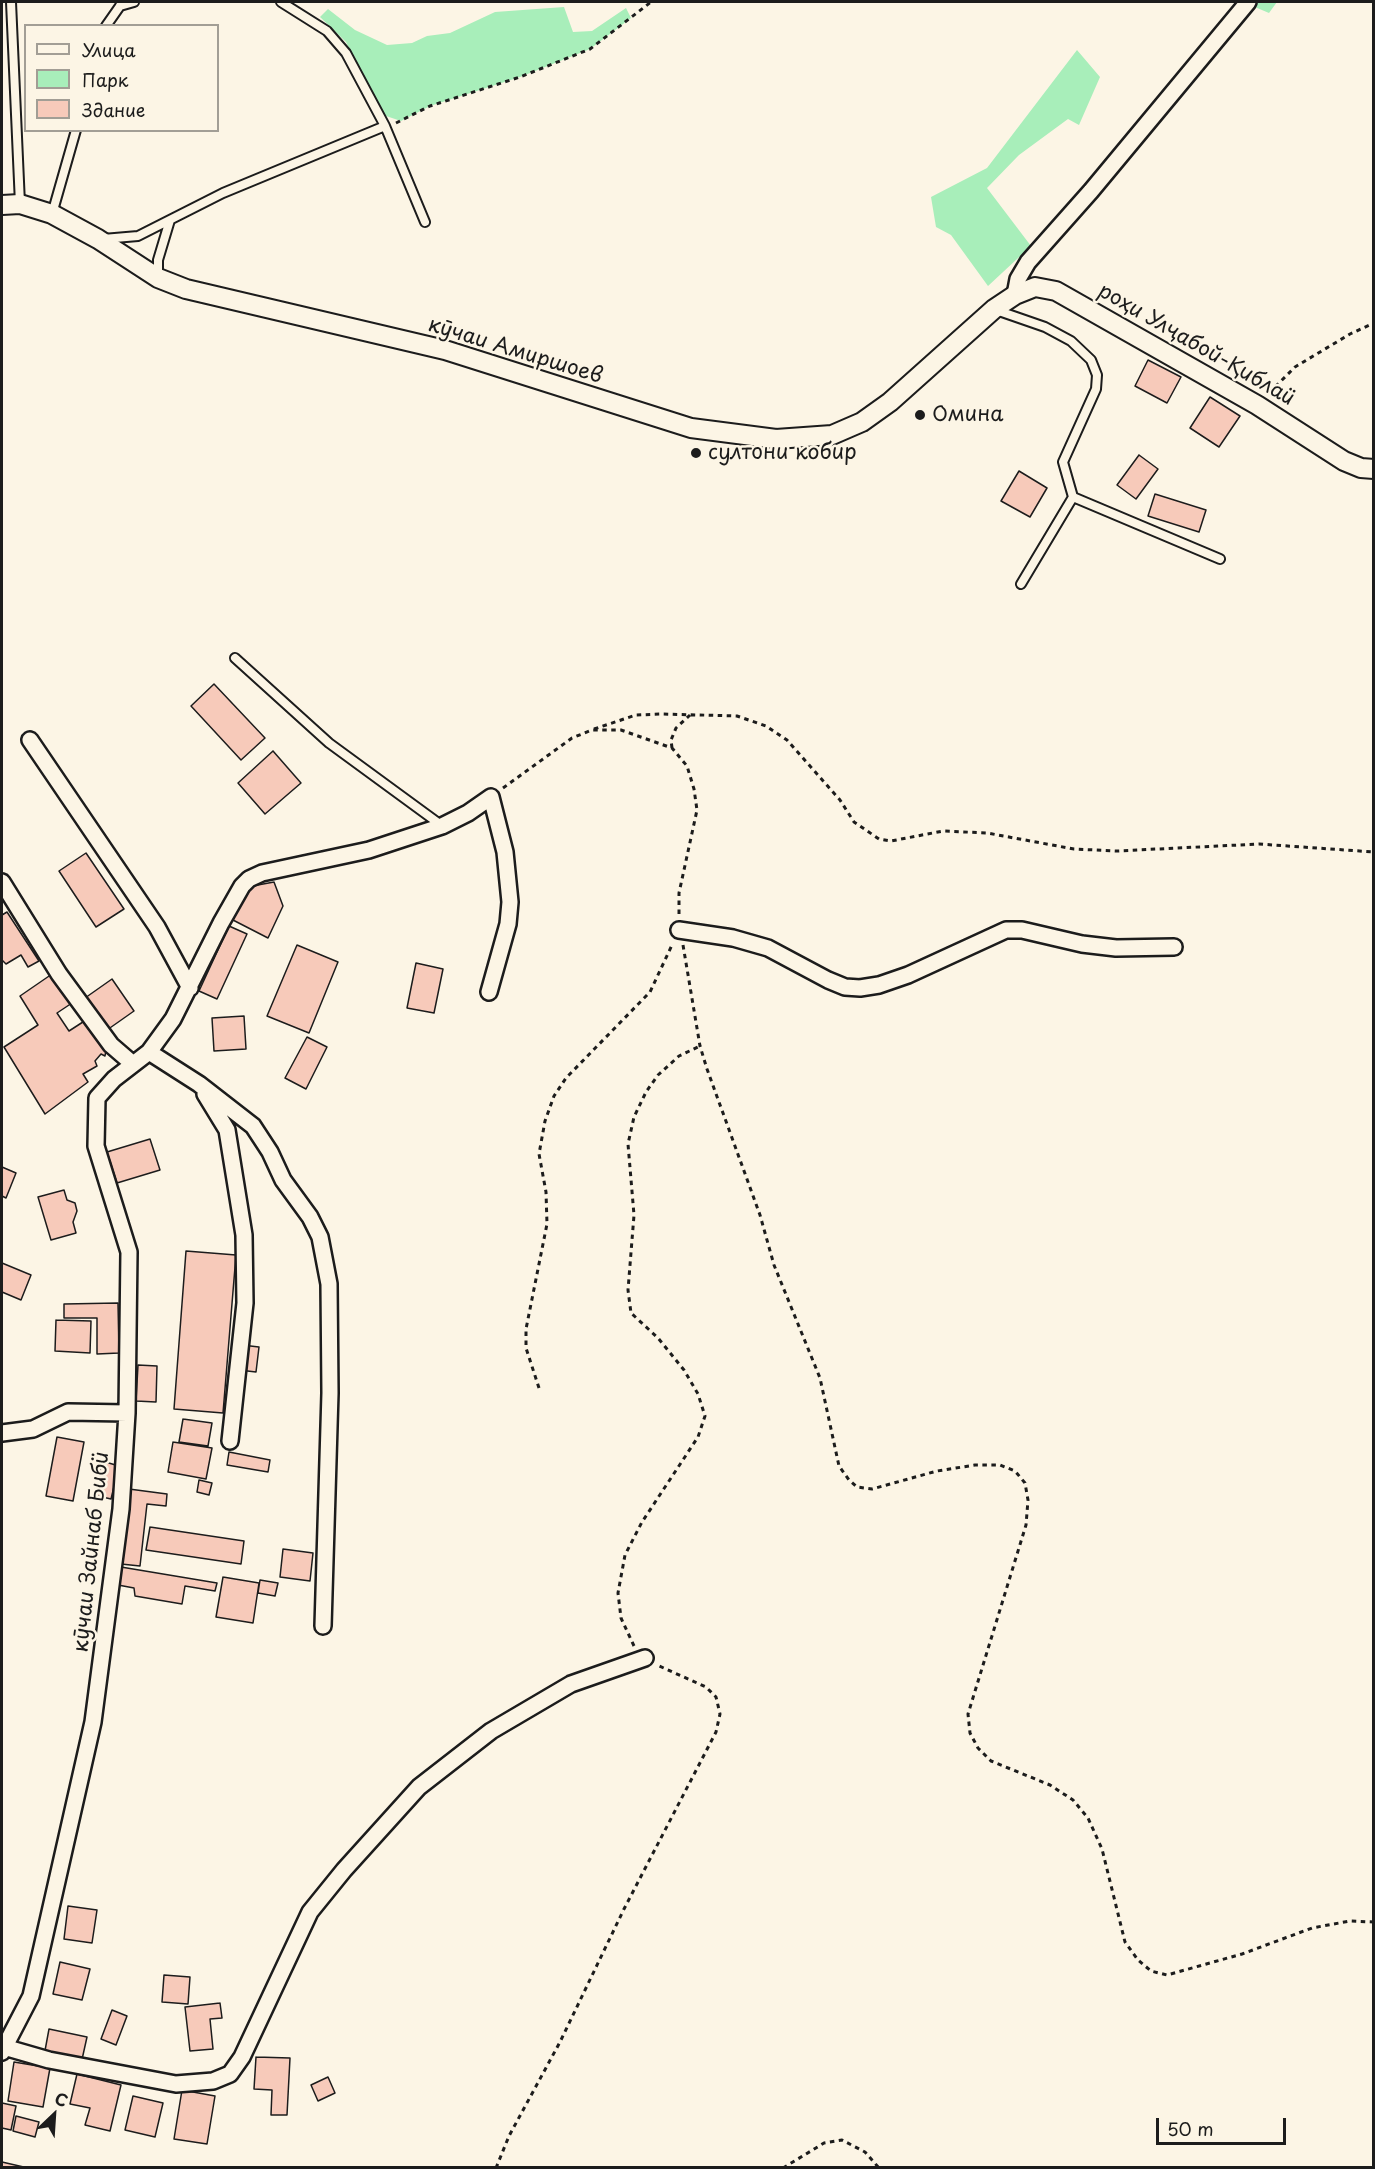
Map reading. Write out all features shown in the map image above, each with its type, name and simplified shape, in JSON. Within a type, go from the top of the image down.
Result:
[{"type":"street","points":[[1015,295],[1018,279],[1028,262],[1091,191],[1248,2]]},
{"type":"street","name":"кӯчаи Амиршоев","points":[[11,204],[52,214],[98,239],[158,278],[214,297],[445,350],[691,428],[776,439],[832,435],[862,422],[942,358],[994,309]]},
{"type":"street","name":"роҳи Улҷабой-Қиблаӣ","points":[[994,309],[1015,295],[1035,287],[1056,291],[1257,405],[1344,461],[1361,468],[1374,469]]},
{"type":"street","points":[[30,740],[157,927],[190,988]]},
{"type":"street","points":[[323,1626],[330,1393],[329,1284],[326,1258],[320,1237],[310,1217],[292,1195],[253,1126],[199,1084],[149,1052],[190,988],[221,923],[242,886],[249,879],[262,873],[369,849],[442,826],[468,813],[491,797],[505,852],[510,902],[508,924],[489,992]]},
{"type":"street","points":[[2,882],[58,974],[111,1045],[133,1064]]},
{"type":"street","points":[[679,930],[733,938],[768,948],[828,980],[845,987],[860,988],[879,985],[908,975],[1006,930],[1022,930],[1093,946],[1174,947]]},
{"type":"street","name":"кӯчаи Зайнаб Бибӣ","points":[[3,2049],[31,1996],[93,1722],[121,1509],[127,1413],[129,1252],[96,1146],[97,1098],[102,1090],[149,1052]]},
{"type":"street","points":[[199,1084],[227,1130],[244,1235],[244,1304],[230,1441]]},
{"type":"street","points":[[2,1433],[33,1430],[68,1412],[127,1413]]},
{"type":"street","points":[[3,2049],[176,2084],[213,2081],[230,2074],[242,2057],[310,1912],[344,1870],[419,1787],[491,1731],[571,1684],[645,1658]]},
{"type":"lane","points":[[11,2],[11,204]]},
{"type":"lane","points":[[107,24],[117,4],[132,2]]},
{"type":"lane","points":[[281,2],[327,31],[346,53],[385,126],[425,222]]},
{"type":"lane","points":[[98,239],[138,236],[223,193],[385,126]]},
{"type":"lane","points":[[52,214],[75,132]]},
{"type":"lane","points":[[158,278],[158,260],[170,220]]},
{"type":"lane","points":[[994,309],[1044,327],[1071,341],[1091,360],[1097,375],[1096,389],[1063,462],[1073,497],[1021,584]]},
{"type":"lane","points":[[1073,497],[1220,559]]},
{"type":"lane","points":[[235,658],[329,744],[442,826]]},
{"type":"path","points":[[385,126],[430,106],[520,77],[590,49],[652,2]]},
{"type":"path","points":[[1257,405],[1295,367],[1350,334],[1374,323]]},
{"type":"path","points":[[672,748],[671,740],[676,728],[691,714]]},
{"type":"path","points":[[491,797],[572,738],[636,715],[737,716],[766,726],[787,740],[840,800],[854,822],[879,839],[891,841],[943,831],[987,833],[1074,849],[1118,851],[1259,844],[1374,852]]},
{"type":"path","points":[[592,730],[621,730],[672,748],[687,766],[697,810],[680,893],[679,930],[691,979],[700,1046],[760,1215],[774,1265],[820,1378],[839,1466],[849,1480],[857,1486],[872,1489],[937,1471],[1000,1465],[1015,1471],[1025,1483],[1028,1500],[1026,1525],[968,1714],[970,1733],[978,1748],[991,1761],[1050,1785],[1073,1800],[1088,1818],[1102,1849],[1115,1913],[1125,1942],[1138,1960],[1151,1971],[1167,1975],[1242,1954],[1312,1928],[1350,1921],[1374,1922]]},
{"type":"path","points":[[539,1388],[526,1348],[526,1329],[547,1224],[546,1192],[539,1154],[545,1121],[555,1096],[566,1078],[650,992],[679,930]]},
{"type":"path","points":[[496,2168],[509,2136],[560,2042],[624,1910],[716,1732],[720,1714],[716,1697],[706,1687],[645,1658],[631,1643],[621,1618],[618,1593],[626,1555],[642,1522],[698,1437],[705,1416],[699,1394],[684,1370],[657,1338],[631,1313],[628,1290],[634,1215],[628,1144],[634,1117],[645,1092],[658,1075],[679,1056],[700,1046]]},
{"type":"path","points":[[783,2168],[824,2143],[842,2140],[865,2152],[879,2168]]},
{"type":"green space","points":[[1243,2],[1277,2],[1269,13]]},
{"type":"green space","points":[[564,7],[573,32],[592,31],[626,8],[631,18],[590,49],[520,77],[430,106],[401,121],[377,113],[368,87],[346,42],[320,17],[328,9],[355,30],[387,45],[412,43],[427,36],[450,33],[495,12]]},
{"type":"green space","points":[[1077,50],[1100,77],[1079,125],[1068,119],[1019,155],[987,188],[1031,246],[988,286],[951,235],[936,227],[931,197],[987,168]]},
{"type":"building","points":[[1148,360],[1181,377],[1167,403],[1135,386]]},
{"type":"building","points":[[1210,397],[1240,416],[1219,447],[1190,428]]},
{"type":"building","points":[[1139,455],[1158,469],[1136,499],[1117,485]]},
{"type":"building","points":[[1019,471],[1047,488],[1030,517],[1001,501]]},
{"type":"building","points":[[1155,494],[1206,510],[1199,532],[1148,516]]},
{"type":"building","points":[[214,684],[265,738],[241,760],[191,706]]},
{"type":"building","points":[[273,751],[301,783],[265,814],[238,783]]},
{"type":"building","points":[[86,853],[124,909],[96,927],[59,871]]},
{"type":"building","points":[[274,882],[283,906],[268,938],[231,919],[247,887]]},
{"type":"building","points":[[7,912],[39,961],[28,967],[21,955],[6,964],[2,960],[2,915]]},
{"type":"building","points":[[229,926],[247,934],[217,999],[199,991]]},
{"type":"building","points":[[297,945],[338,962],[309,1033],[267,1016]]},
{"type":"building","points":[[416,963],[443,969],[434,1013],[407,1008]]},
{"type":"building","points":[[52,974],[72,1003],[57,1013],[69,1031],[86,1020],[106,1050],[105,1056],[101,1054],[95,1061],[97,1066],[83,1074],[88,1082],[45,1114],[4,1047],[38,1025],[20,996]]},
{"type":"building","points":[[112,979],[134,1011],[107,1030],[85,998]]},
{"type":"building","points":[[244,1016],[246,1049],[214,1051],[212,1018]]},
{"type":"building","points":[[307,1037],[327,1047],[306,1089],[285,1078]]},
{"type":"building","points":[[150,1139],[160,1170],[117,1183],[107,1152]]},
{"type":"building","points":[[2,1167],[16,1173],[6,1198],[2,1196]]},
{"type":"building","points":[[64,1190],[67,1200],[75,1203],[77,1211],[73,1222],[76,1233],[51,1240],[38,1197]]},
{"type":"building","points":[[186,1251],[236,1255],[223,1413],[174,1409]]},
{"type":"building","points":[[2,1263],[31,1275],[21,1300],[2,1292]]},
{"type":"building","points":[[118,1303],[119,1353],[97,1354],[97,1318],[64,1318],[64,1304]]},
{"type":"building","points":[[56,1320],[91,1321],[90,1353],[55,1351]]},
{"type":"building","points":[[242,1345],[259,1347],[256,1372],[239,1370]]},
{"type":"building","points":[[138,1365],[157,1366],[156,1402],[136,1401]]},
{"type":"building","points":[[183,1419],[212,1423],[208,1446],[179,1442]]},
{"type":"building","points":[[57,1437],[84,1442],[73,1501],[46,1496]]},
{"type":"building","points":[[173,1442],[212,1448],[206,1479],[168,1472]]},
{"type":"building","points":[[229,1452],[270,1460],[268,1472],[227,1465]]},
{"type":"building","points":[[102,1461],[119,1466],[111,1499],[94,1495]]},
{"type":"building","points":[[199,1480],[212,1483],[209,1495],[197,1492]]},
{"type":"building","points":[[129,1489],[167,1494],[166,1506],[147,1504],[140,1566],[121,1564]]},
{"type":"building","points":[[150,1527],[244,1541],[241,1564],[146,1550]]},
{"type":"building","points":[[283,1549],[313,1553],[310,1581],[280,1577]]},
{"type":"building","points":[[121,1567],[217,1583],[215,1591],[185,1586],[182,1604],[135,1596],[134,1588],[118,1585]]},
{"type":"building","points":[[223,1577],[259,1583],[253,1623],[216,1617]]},
{"type":"building","points":[[260,1580],[278,1583],[275,1596],[258,1593]]},
{"type":"building","points":[[68,1906],[97,1910],[92,1943],[64,1939]]},
{"type":"building","points":[[60,1962],[90,1969],[82,2000],[53,1994]]},
{"type":"building","points":[[164,1975],[190,1977],[188,2004],[162,2002]]},
{"type":"building","points":[[220,2003],[222,2018],[210,2019],[213,2049],[190,2051],[185,2007]]},
{"type":"building","points":[[112,2010],[127,2016],[116,2045],[101,2039]]},
{"type":"building","points":[[49,2029],[87,2037],[81,2064],[44,2056]]},
{"type":"building","points":[[256,2057],[290,2058],[287,2115],[271,2115],[272,2090],[254,2089]]},
{"type":"building","points":[[14,2062],[50,2068],[43,2107],[8,2101]]},
{"type":"building","points":[[77,2074],[121,2085],[110,2131],[85,2125],[90,2108],[70,2104]]},
{"type":"building","points":[[328,2077],[335,2093],[318,2101],[311,2085]]},
{"type":"building","points":[[182,2090],[215,2096],[207,2144],[174,2139]]},
{"type":"building","points":[[133,2096],[163,2103],[155,2137],[125,2130]]},
{"type":"building","points":[[2,2103],[16,2106],[11,2130],[2,2128]]},
{"type":"building","points":[[16,2116],[39,2122],[35,2137],[13,2131]]},
{"type":"building","points":[[2,2162],[28,2168],[2,2168]]},
{"type":"place","name":"Омина","points":[[920,415]]},
{"type":"place","name":"султони кобир","points":[[696,453]]}]
